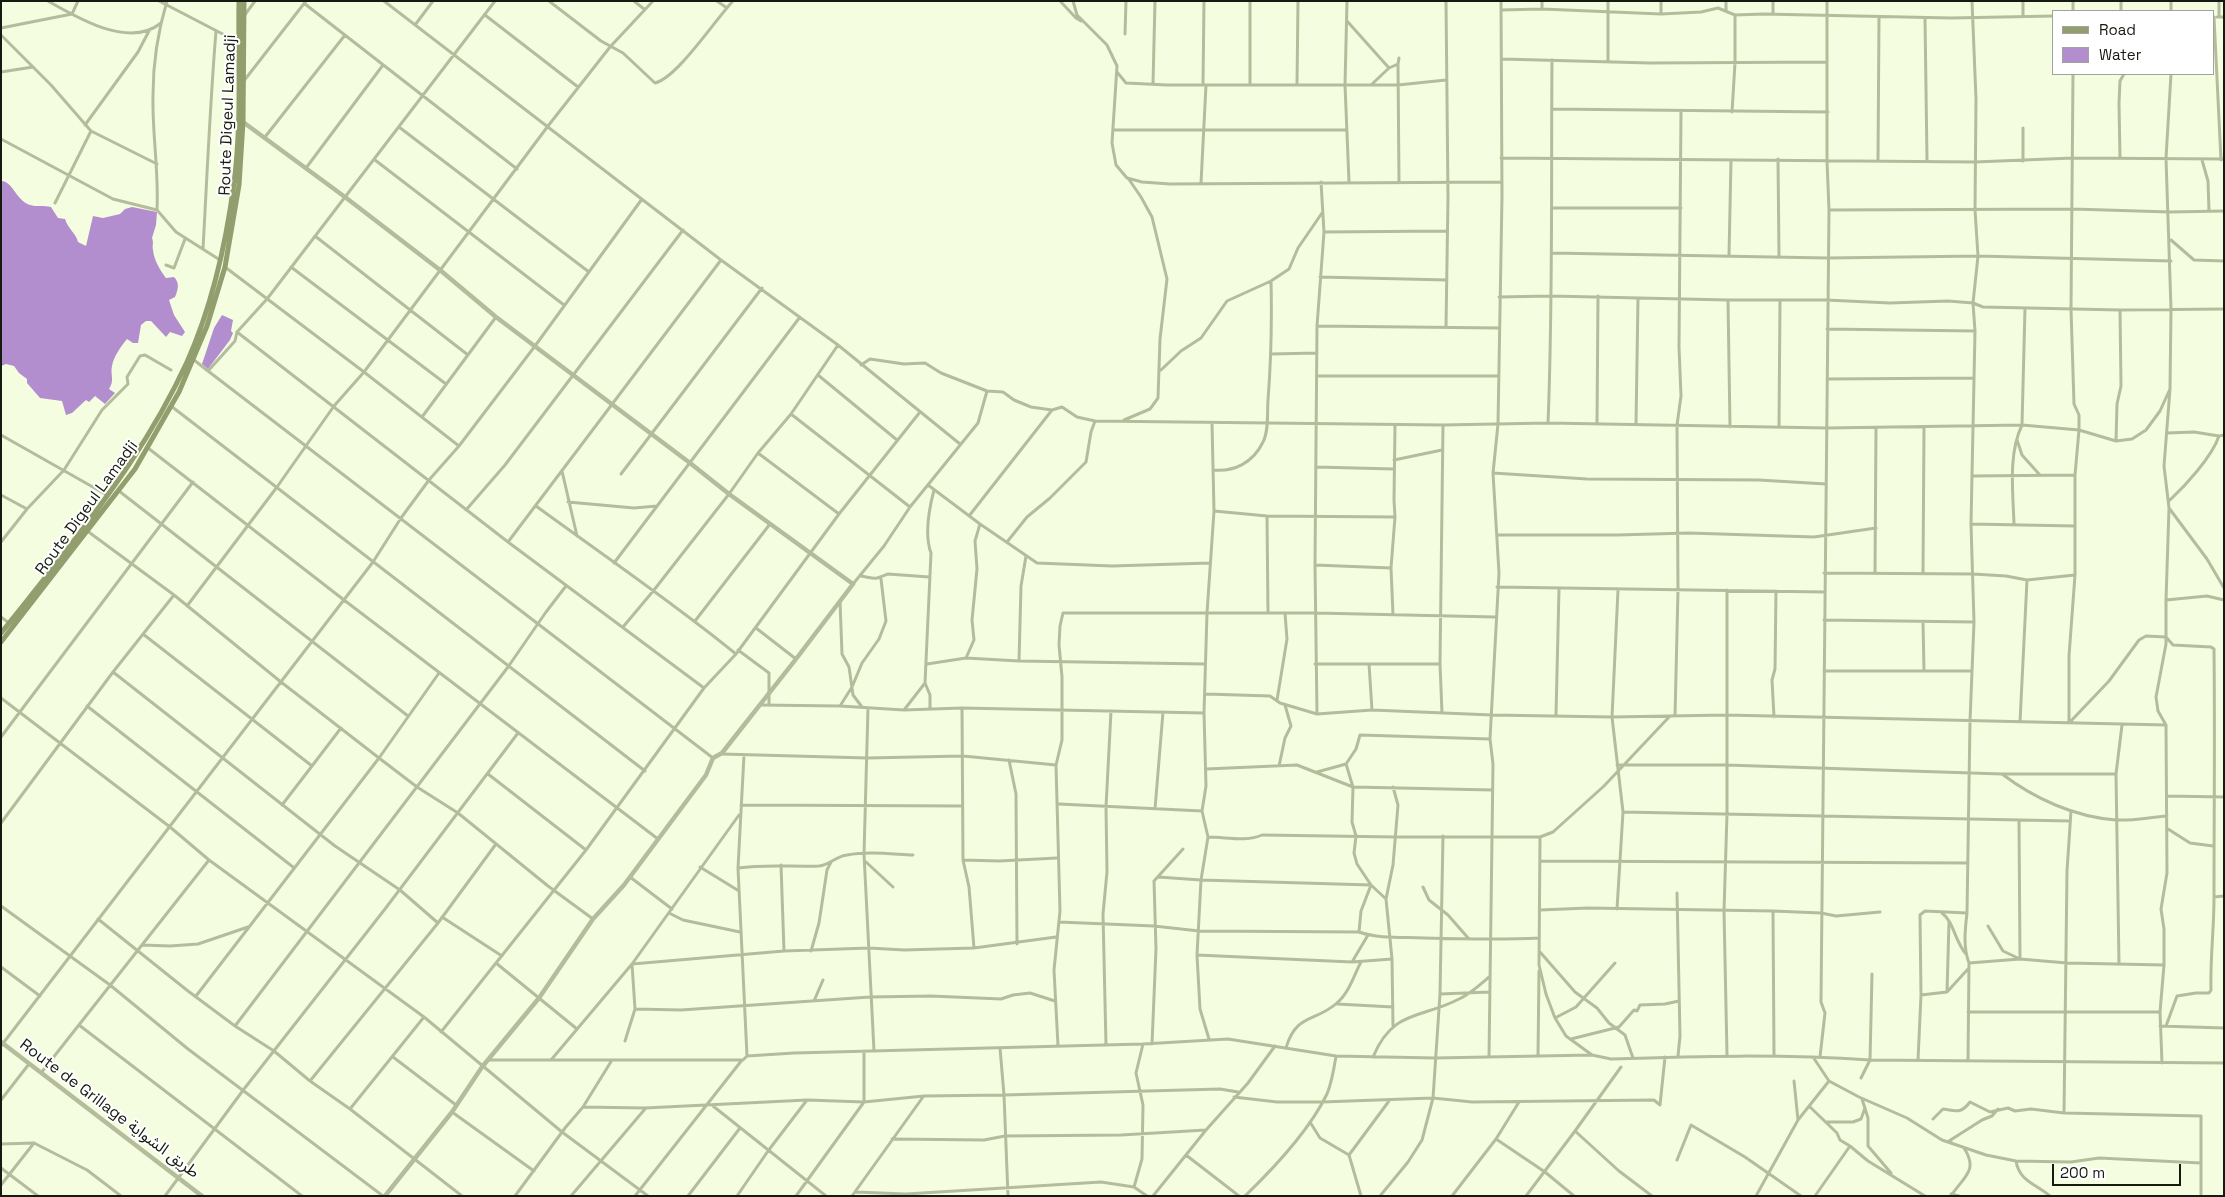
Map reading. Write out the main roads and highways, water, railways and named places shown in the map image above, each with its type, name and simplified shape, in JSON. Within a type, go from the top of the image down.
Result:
[{"type":"main road","points":[[1,633],[86,530],[147,438],[187,361],[207,309],[220,260],[234,182],[238,104],[239,1]]},
{"type":"main road","name":"Route Digeul Lamadji","points":[[1,642],[86,530],[119,491],[148,448],[194,360],[210,318],[225,267],[240,185],[243,122],[244,1]]},
{"type":"water","points":[[3,181],[10,185],[25,203],[32,206],[51,207],[58,218],[65,219],[78,242],[86,246],[93,216],[103,218],[120,214],[125,209],[132,207],[157,212],[152,238],[154,254],[166,278],[174,277],[178,284],[175,297],[169,300],[174,315],[185,332],[182,336],[170,332],[166,337],[151,321],[146,321],[141,325],[138,343],[133,343],[127,339],[114,359],[112,383],[109,389],[115,393],[105,404],[95,396],[89,402],[86,400],[72,413],[66,415],[62,401],[40,398],[27,383],[27,379],[14,366],[6,364],[1,366],[1,182]]},
{"type":"water","points":[[222,315],[233,320],[231,331],[233,333],[230,340],[208,369],[202,364],[214,328]]}]
